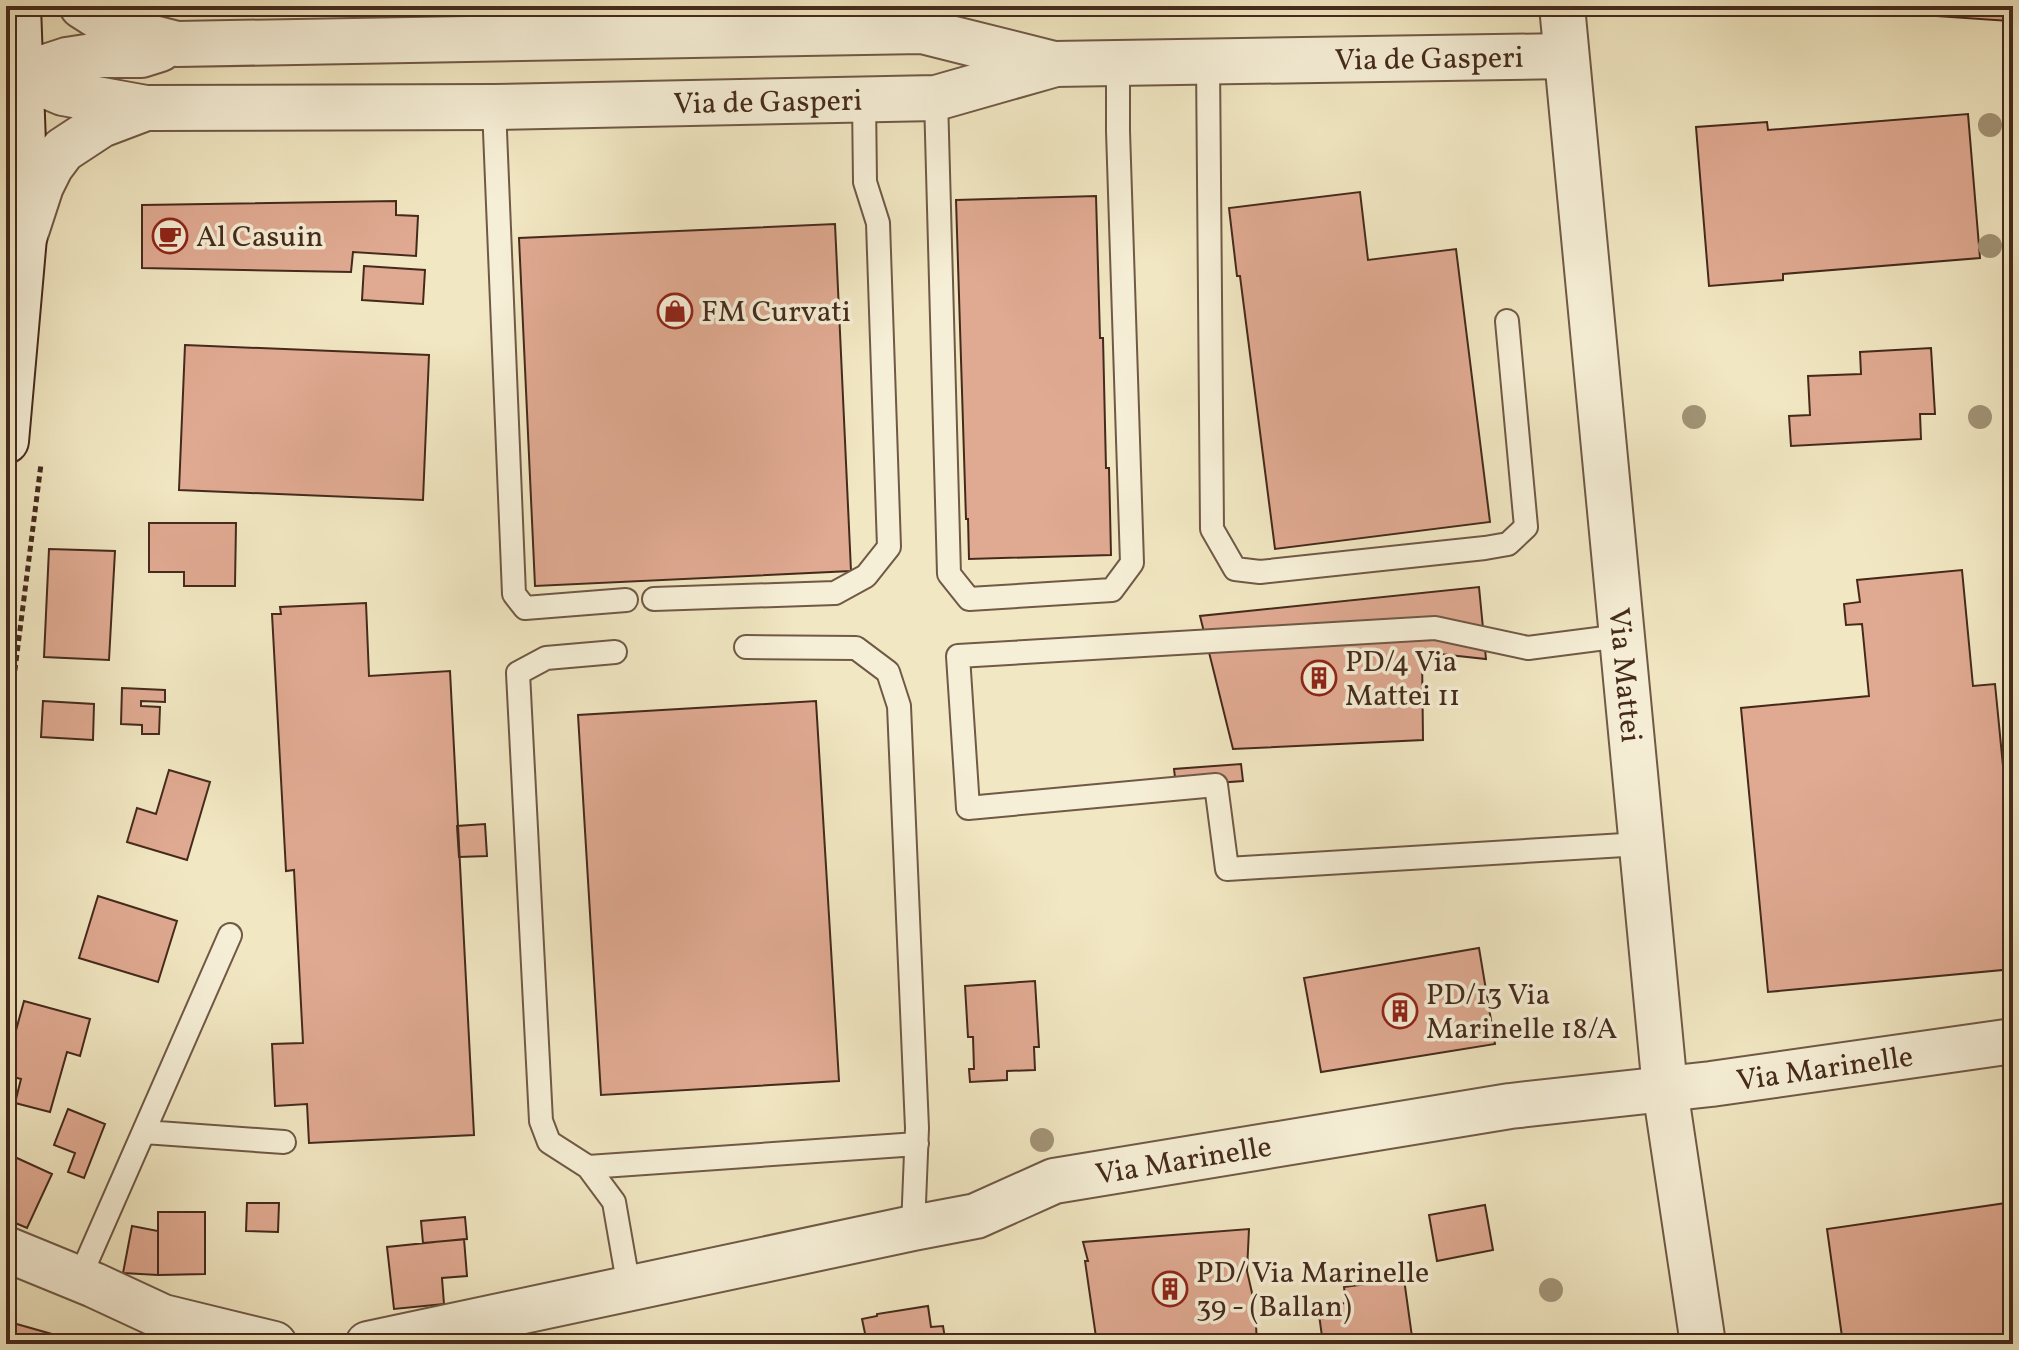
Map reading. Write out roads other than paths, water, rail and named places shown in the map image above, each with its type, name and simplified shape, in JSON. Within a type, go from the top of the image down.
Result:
[{"type":"street","points":[[6,441],[24,237],[18,6]]},
{"type":"street","name":"Via de Gasperi","points":[[82,6],[118,29],[177,44]]},
{"type":"street","name":"Via Mattei","points":[[1562,6],[1665,1089],[1703,1344]]},
{"type":"street","points":[[476,23],[486,107]]},
{"type":"street","name":"Via de Gasperi","points":[[21,75],[67,60],[99,55],[141,55],[177,44],[476,23],[922,31],[1054,64]]},
{"type":"street","name":"Via de Gasperi","points":[[21,75],[63,93],[146,108],[486,107],[936,98],[1054,64],[1566,56]]},
{"type":"street","name":"Via de Gasperi","points":[[24,237],[41,186],[63,150],[101,125],[146,108]]},
{"type":"street","name":"Via Marinelle","points":[[368,1344],[976,1216],[1054,1181],[1510,1106],[1665,1089],[2013,1041]]},
{"type":"street","points":[[6,1249],[163,1317],[274,1344]]},
{"type":"lane","points":[[936,98],[949,574],[969,599],[1112,590],[1132,563],[1118,62]]},
{"type":"lane","points":[[1208,62],[1212,529],[1235,569],[1260,572],[1508,544],[1526,527],[1507,321]]},
{"type":"lane","points":[[654,599],[835,593],[866,576],[889,547],[878,223],[865,182],[864,100]]},
{"type":"lane","points":[[486,107],[514,594],[525,608],[626,600]]},
{"type":"lane","points":[[1621,636],[1528,648],[1435,628],[958,656],[968,808],[1216,785],[1227,869],[1641,844]]},
{"type":"lane","points":[[746,647],[856,648],[888,672],[899,706],[917,1144],[913,1228]]},
{"type":"lane","points":[[615,652],[546,658],[518,673],[541,1121],[549,1142],[588,1167],[614,1202],[629,1288]]},
{"type":"lane","points":[[79,1279],[230,935]]},
{"type":"lane","points":[[144,1132],[284,1142]]},
{"type":"lane","points":[[588,1167],[917,1144]]},
{"type":"place","name":"Al Casuin","points":[[170,236]]},
{"type":"place","name":"FM Curvati","points":[[675,311]]},
{"type":"place","name":"PD/4 Via Mattei 11","points":[[1319,678]]},
{"type":"place","name":"PD/13 Via Marinelle 18/A","points":[[1400,1011]]},
{"type":"place","name":"PD/ Via Marinelle 39 - (Ballan)","points":[[1170,1289]]}]
